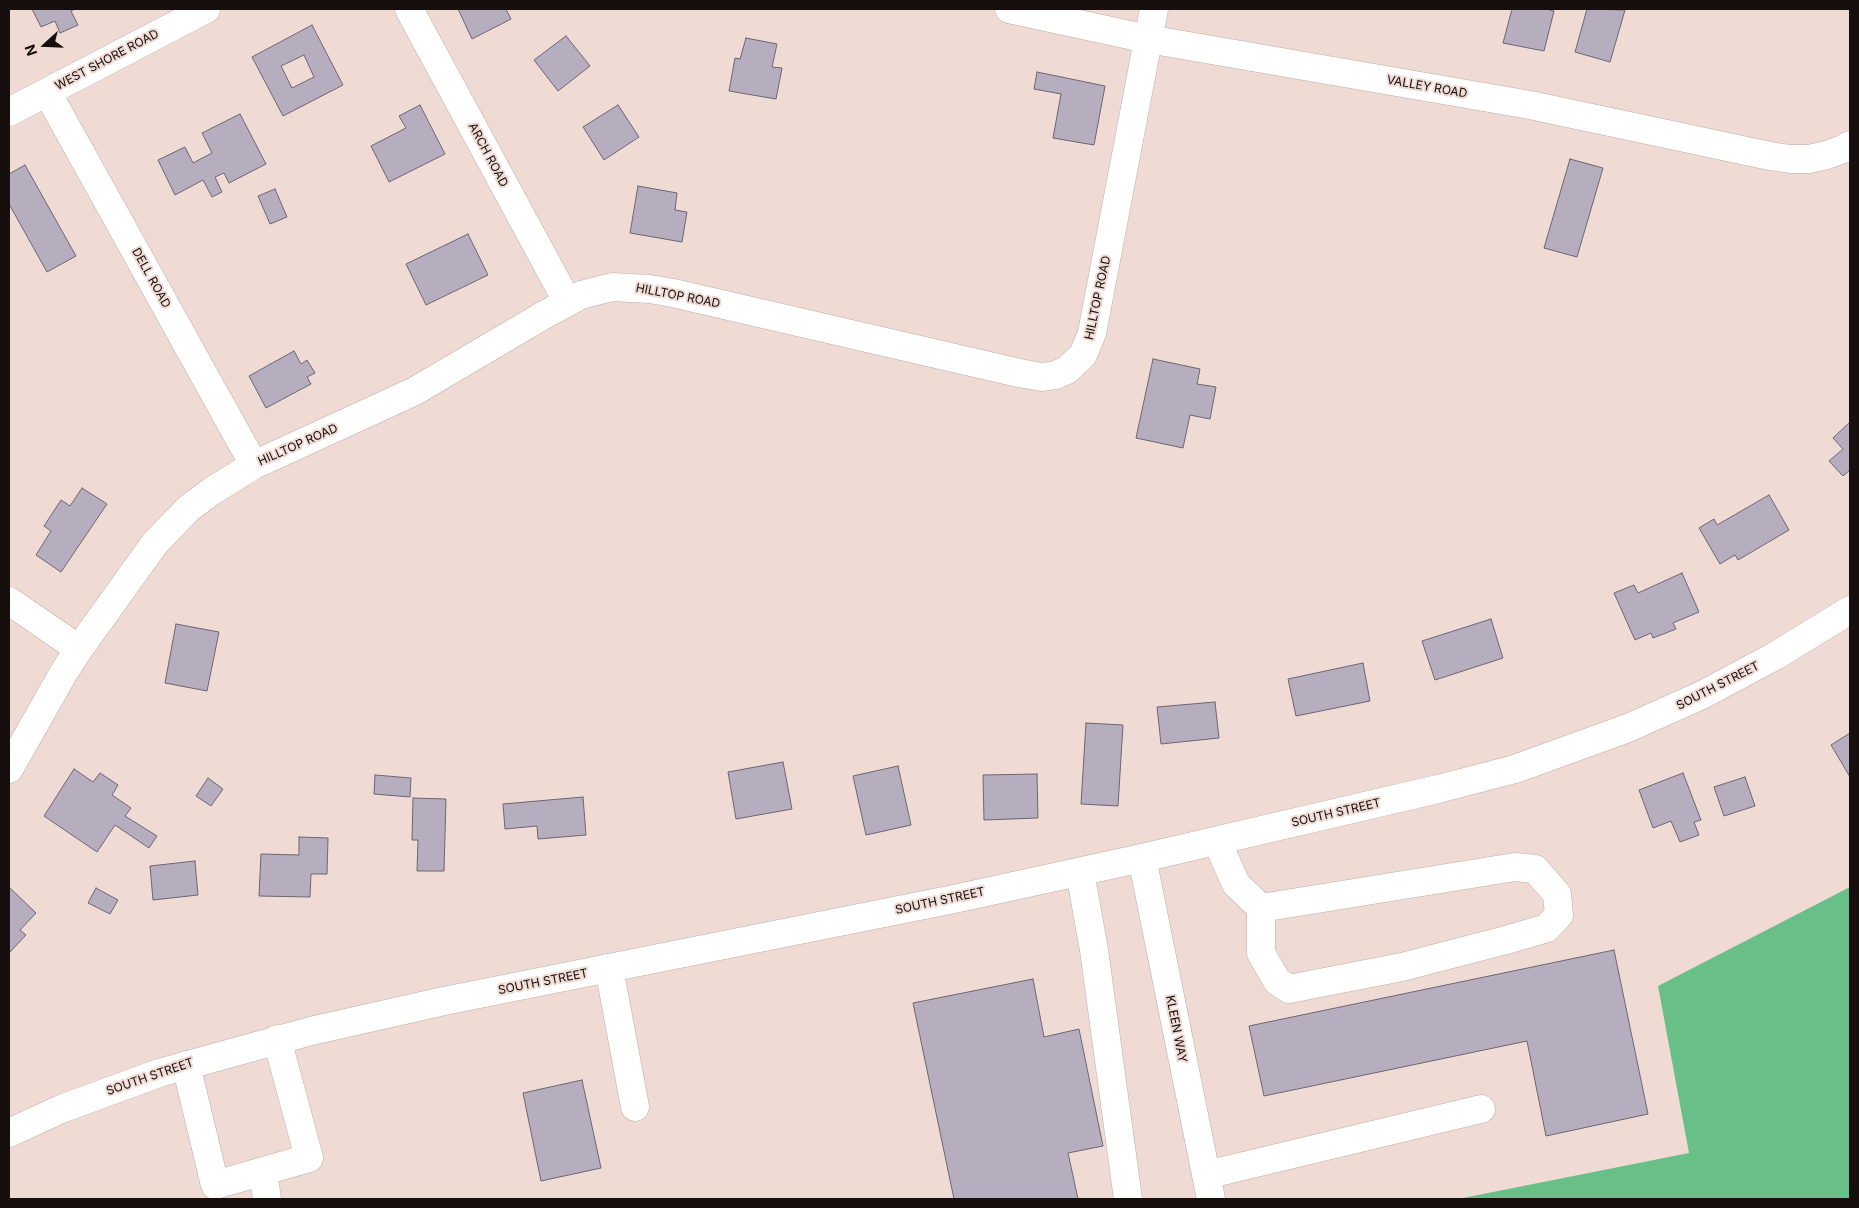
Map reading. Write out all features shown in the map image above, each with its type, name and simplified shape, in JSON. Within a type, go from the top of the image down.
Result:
[{"type":"street","name":"WEST SHORE ROAD","points":[[9,112],[206,9]]},
{"type":"street","name":"ARCH ROAD","points":[[409,9],[567,302]]},
{"type":"street","name":"VALLEY ROAD","points":[[1009,9],[1148,39],[1530,105],[1770,156],[1790,159],[1808,158],[1847,147]]},
{"type":"street","name":"HILLTOP ROAD","points":[[9,769],[64,672],[150,550],[172,524],[212,490],[254,465],[415,391],[567,302],[588,292],[612,287],[650,289],[1018,373],[1042,376],[1056,375],[1067,370],[1083,355],[1092,333],[1154,9]]},
{"type":"street","name":"DELL ROAD","points":[[47,92],[254,465]]},
{"type":"street","points":[[9,601],[79,649]]},
{"type":"street","name":"SOUTH STREET","points":[[9,1133],[32,1121],[92,1096],[186,1065],[277,1039],[435,1003],[1080,872],[1438,789],[1515,769],[1592,742],[1664,713],[1702,695],[1775,656],[1850,610]]},
{"type":"street","points":[[1217,841],[1236,884],[1261,908],[1261,953],[1277,981],[1289,989],[1402,967],[1506,940],[1547,928],[1559,915],[1557,894],[1535,869],[1515,867],[1261,908]]},
{"type":"street","name":"KLEEN WAY","points":[[1142,858],[1208,1187]]},
{"type":"street","points":[[1080,872],[1094,950],[1128,1199]]},
{"type":"street","points":[[610,968],[635,1107]]},
{"type":"street","points":[[186,1065],[215,1185],[262,1172],[309,1158],[277,1039]]},
{"type":"street","points":[[1208,1187],[1481,1110]]},
{"type":"street","points":[[262,1172],[267,1199]]},
{"type":"green space","points":[[1850,887],[1850,1199],[1458,1199],[1689,1153],[1658,986]]},
{"type":"building","points":[[32,9],[75,9],[71,11],[78,25],[60,33],[55,21],[41,27]]},
{"type":"building","points":[[458,9],[506,9],[511,19],[472,39]]},
{"type":"building","points":[[1512,9],[1546,9],[1554,11],[1544,51],[1503,43]]},
{"type":"building","points":[[1587,9],[1625,10],[1610,62],[1575,52]]},
{"type":"building","points":[[312,25],[343,85],[283,116],[252,57]],"holes":[[[304,55],[314,77],[292,88],[281,66]]]},
{"type":"building","points":[[566,36],[590,66],[558,91],[534,60]]},
{"type":"building","points":[[746,38],[777,44],[772,67],[782,68],[776,99],[729,91],[735,58],[740,59]]},
{"type":"building","points":[[1037,72],[1105,86],[1094,145],[1053,138],[1061,94],[1034,89]]},
{"type":"building","points":[[420,105],[445,154],[389,182],[371,146],[406,128],[399,116]]},
{"type":"building","points":[[618,105],[639,137],[604,160],[583,127]]},
{"type":"building","points":[[240,114],[266,164],[229,183],[224,173],[215,177],[222,192],[212,197],[203,180],[175,195],[158,160],[185,147],[193,163],[212,153],[202,133]]},
{"type":"building","points":[[1570,159],[1603,168],[1577,257],[1544,248]]},
{"type":"building","points":[[25,165],[76,256],[47,272],[9,204],[9,174]]},
{"type":"building","points":[[638,186],[677,193],[675,210],[687,212],[682,242],[630,233]]},
{"type":"building","points":[[275,189],[287,217],[270,224],[258,196]]},
{"type":"building","points":[[468,234],[488,275],[426,305],[406,264]]},
{"type":"building","points":[[294,351],[301,364],[307,360],[315,373],[307,377],[311,384],[266,408],[249,376]]},
{"type":"building","points":[[1153,359],[1200,369],[1197,384],[1216,387],[1210,419],[1190,415],[1183,448],[1136,438]]},
{"type":"building","points":[[1850,422],[1850,470],[1843,476],[1829,461],[1843,449],[1833,438]]},
{"type":"building","points":[[82,488],[107,504],[61,572],[36,555],[51,531],[44,526],[61,500],[70,506]]},
{"type":"building","points":[[1769,495],[1789,530],[1738,560],[1735,555],[1720,564],[1699,528],[1714,519],[1717,525]]},
{"type":"building","points":[[1682,573],[1699,612],[1673,623],[1676,629],[1653,638],[1651,633],[1635,640],[1614,593],[1634,585],[1638,593]]},
{"type":"building","points":[[1491,619],[1503,658],[1435,680],[1422,641]]},
{"type":"building","points":[[176,624],[219,632],[207,691],[165,683]]},
{"type":"building","points":[[1363,663],[1370,701],[1296,716],[1288,679]]},
{"type":"building","points":[[1215,702],[1219,738],[1161,744],[1157,707]]},
{"type":"building","points":[[1086,723],[1123,725],[1118,806],[1081,804]]},
{"type":"building","points":[[1850,733],[1850,777],[1831,745]]},
{"type":"building","points":[[783,762],[792,809],[736,819],[728,772]]},
{"type":"building","points":[[898,766],[911,825],[866,835],[853,776]]},
{"type":"building","points":[[74,769],[93,782],[100,773],[118,785],[112,795],[131,808],[125,816],[157,836],[149,848],[115,825],[97,852],[44,816]]},
{"type":"building","points":[[1683,773],[1701,820],[1694,822],[1699,835],[1680,842],[1671,821],[1653,828],[1639,790]]},
{"type":"building","points":[[1037,774],[1038,818],[984,820],[983,775]]},
{"type":"building","points":[[375,775],[411,778],[410,797],[374,794]]},
{"type":"building","points":[[1745,777],[1755,806],[1724,816],[1714,787]]},
{"type":"building","points":[[208,778],[223,789],[211,806],[196,796]]},
{"type":"building","points":[[583,797],[586,835],[538,839],[537,826],[505,829],[503,804]]},
{"type":"building","points":[[413,798],[446,799],[444,871],[417,871],[418,840],[412,840]]},
{"type":"building","points":[[299,837],[328,838],[327,874],[311,874],[310,897],[259,896],[261,854],[299,855]]},
{"type":"building","points":[[195,861],[198,895],[153,900],[150,866]]},
{"type":"building","points":[[9,887],[36,913],[20,930],[26,935],[9,953]]},
{"type":"building","points":[[96,888],[118,900],[110,914],[88,903]]},
{"type":"building","points":[[1614,950],[1648,1114],[1546,1136],[1527,1041],[1264,1096],[1249,1026]]},
{"type":"building","points":[[1033,979],[1044,1037],[1079,1029],[1103,1146],[1068,1153],[1078,1199],[954,1199],[913,1003]]},
{"type":"building","points":[[582,1080],[601,1168],[541,1181],[523,1093]]}]
